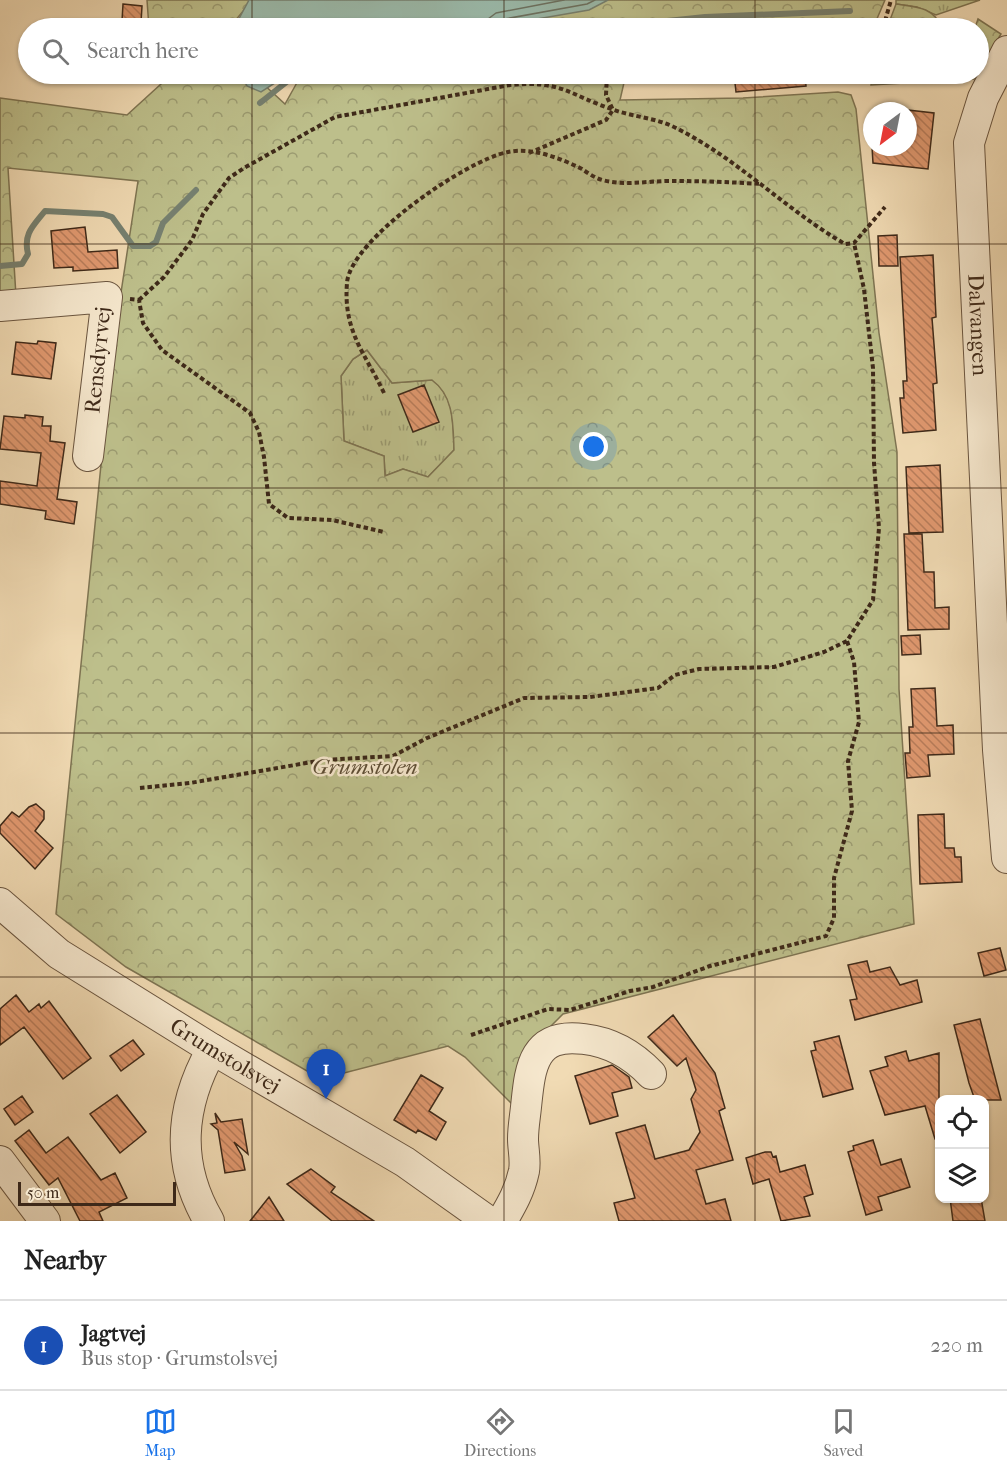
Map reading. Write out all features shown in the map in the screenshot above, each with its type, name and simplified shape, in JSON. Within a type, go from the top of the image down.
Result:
[{"type":"street","name":"Dalvangen","points":[[1007,51],[982,98],[969,143],[1003,748],[1007,858]]},
{"type":"street","name":"Rensdyrvej","points":[[0,306],[107,297],[88,456]]},
{"type":"street","name":"Grumstolsvej","points":[[0,903],[59,954],[212,1049],[405,1162],[488,1221]]},
{"type":"street","points":[[502,1221],[518,1195],[525,1168],[523,1139],[528,1077],[533,1059],[549,1045],[571,1037],[604,1041],[639,1061],[651,1074]]},
{"type":"street","points":[[209,1221],[193,1186],[186,1161],[185,1138],[191,1092],[212,1049]]},
{"type":"street","points":[[0,1161],[45,1221]]},
{"type":"path","points":[[886,18],[891,0]]},
{"type":"path","points":[[107,297],[139,300],[165,276],[192,240],[203,214],[229,178],[335,117],[387,106],[530,84]]},
{"type":"path","points":[[543,84],[561,87],[613,110],[674,126],[729,159],[829,235],[845,244],[854,243],[885,207]]},
{"type":"path","points":[[607,84],[606,95],[613,110]]},
{"type":"path","points":[[529,153],[545,144],[597,125],[606,120],[613,110]]},
{"type":"path","points":[[384,393],[356,344],[347,313],[347,282],[351,264],[362,249],[395,220],[463,169],[508,152],[529,153],[546,154],[600,179],[631,184],[668,181],[761,184]]},
{"type":"path","points":[[140,788],[190,783],[324,760],[393,756],[427,738],[524,698],[590,697],[658,688],[675,675],[699,669],[774,667],[824,652],[847,641],[873,600],[879,528],[874,463],[873,368],[864,289],[854,243]]},
{"type":"path","points":[[139,300],[143,323],[162,350],[250,413],[259,432],[264,457],[267,498],[270,504],[288,518],[332,520],[384,532]]},
{"type":"path","points":[[471,1035],[548,1009],[570,1010],[630,991],[653,987],[710,966],[826,936],[834,918],[834,878],[852,811],[848,761],[859,722],[854,662],[847,641]]},
{"type":"green space","points":[[147,0],[266,0],[250,3],[237,18],[148,18]]},
{"type":"green space","points":[[283,0],[885,0],[877,18],[287,18]]},
{"type":"green space","points":[[896,0],[980,0],[936,15],[917,7],[896,4]]},
{"type":"green space","points":[[896,4],[924,9],[936,18],[891,18]]},
{"type":"green space","points":[[989,26],[1001,34],[989,55]]},
{"type":"green space","name":"Grumstolen","points":[[161,84],[263,84],[285,104],[296,84],[624,84],[620,100],[743,98],[838,92],[851,95],[856,109],[879,333],[897,452],[899,689],[914,924],[563,1014],[528,1049],[518,1110],[465,1057],[448,1046],[321,1079],[126,967],[56,914],[113,345],[138,181],[8,168],[16,296],[0,296],[0,98],[127,115]],"holes":[[[367,350],[392,383],[432,380],[445,394],[451,411],[454,450],[428,477],[403,469],[385,476],[384,456],[344,441],[341,376],[353,359]]]},
{"type":"green space","points":[[367,350],[392,383],[432,380],[440,387],[449,402],[454,450],[428,477],[403,469],[385,476],[384,456],[344,441],[341,376],[353,359]]},
{"type":"water","points":[[249,0],[608,0],[589,10],[543,18],[239,18]]},
{"type":"water","points":[[246,84],[273,84],[261,92]]},
{"type":"building","points":[[123,4],[142,6],[141,18],[122,18]]},
{"type":"building","points":[[735,84],[806,84],[806,86],[736,92]]},
{"type":"building","points":[[917,111],[934,113],[928,169],[873,163],[873,156],[917,156]]},
{"type":"building","points":[[85,227],[88,252],[117,250],[118,268],[73,271],[73,267],[54,268],[51,231]]},
{"type":"building","points":[[897,235],[898,266],[879,266],[878,236]]},
{"type":"building","points":[[933,255],[936,317],[932,318],[937,383],[933,384],[936,430],[903,433],[900,398],[904,398],[903,381],[907,381],[900,257]]},
{"type":"building","points":[[38,341],[56,343],[51,379],[12,374],[16,342],[37,344]]},
{"type":"building","points":[[424,385],[439,422],[413,432],[398,395]]},
{"type":"building","points":[[25,415],[43,417],[42,426],[51,426],[50,441],[65,443],[57,499],[77,502],[74,524],[45,519],[46,511],[0,504],[0,481],[37,486],[41,453],[0,449],[4,416],[25,418]]},
{"type":"building","points":[[940,465],[943,532],[909,533],[906,467]]},
{"type":"building","points":[[904,534],[922,534],[924,572],[934,572],[935,608],[949,607],[949,629],[908,630]]},
{"type":"building","points":[[920,635],[921,654],[902,655],[901,636]]},
{"type":"building","points":[[935,688],[937,726],[953,725],[954,754],[928,755],[930,776],[907,778],[905,753],[910,753],[909,727],[913,727],[911,689]]},
{"type":"building","points":[[36,804],[44,811],[44,819],[35,831],[53,848],[35,869],[0,833],[0,826],[12,812],[19,817],[29,807]]},
{"type":"building","points":[[944,814],[945,848],[954,848],[955,857],[961,857],[962,882],[920,884],[918,815]]},
{"type":"building","points":[[1000,948],[1006,970],[984,976],[978,953]]},
{"type":"building","points":[[867,961],[870,972],[890,967],[900,985],[917,980],[922,1002],[855,1020],[850,1000],[857,999],[848,965]]},
{"type":"building","points":[[16,995],[29,1012],[39,1004],[41,1008],[49,1001],[91,1058],[63,1079],[24,1027],[0,1045],[0,1009]]},
{"type":"building","points":[[673,1015],[715,1073],[725,1108],[719,1111],[733,1160],[696,1170],[706,1204],[725,1199],[731,1221],[619,1221],[614,1203],[635,1198],[616,1133],[645,1125],[655,1159],[689,1150],[700,1132],[691,1099],[696,1090],[686,1058],[677,1066],[648,1037]]},
{"type":"building","points":[[980,1019],[1001,1100],[989,1100],[989,1095],[973,1095],[954,1025]]},
{"type":"building","points":[[839,1036],[853,1089],[823,1097],[811,1051],[816,1050],[814,1042]]},
{"type":"building","points":[[133,1040],[144,1054],[121,1071],[110,1056]]},
{"type":"building","points":[[906,1051],[909,1061],[939,1053],[939,1095],[935,1095],[935,1139],[925,1106],[885,1115],[870,1071],[888,1066],[885,1057]]},
{"type":"building","points":[[612,1065],[629,1077],[632,1088],[612,1093],[618,1116],[590,1124],[575,1076]]},
{"type":"building","points":[[421,1075],[443,1088],[429,1111],[446,1122],[436,1140],[418,1130],[416,1133],[394,1120]]},
{"type":"building","points":[[117,1095],[146,1132],[120,1153],[90,1114]]},
{"type":"building","points":[[22,1096],[33,1112],[15,1125],[4,1109]]},
{"type":"building","points":[[215,1113],[221,1122],[242,1119],[248,1154],[234,1142],[242,1156],[245,1170],[225,1173],[218,1130],[211,1124],[217,1123]]},
{"type":"building","points":[[29,1130],[46,1153],[68,1137],[101,1180],[115,1173],[127,1198],[99,1212],[103,1221],[80,1221],[58,1178],[49,1185],[15,1141]]},
{"type":"building","points":[[873,1140],[881,1165],[901,1159],[910,1187],[878,1197],[882,1210],[866,1215],[848,1152],[854,1150],[853,1146]]},
{"type":"building","points":[[771,1152],[773,1157],[776,1156],[780,1172],[805,1165],[813,1194],[804,1197],[810,1216],[781,1221],[769,1179],[753,1184],[746,1158]]},
{"type":"building","points":[[311,1169],[335,1187],[331,1192],[374,1221],[332,1221],[287,1184]]},
{"type":"building","points":[[269,1197],[284,1221],[250,1221]]},
{"type":"building","points":[[951,1203],[982,1203],[985,1221],[953,1221]]},
{"type":"waterway","points":[[696,18],[850,11]]},
{"type":"waterway","points":[[260,103],[284,84]]},
{"type":"waterway","points":[[0,266],[22,264],[28,254],[27,241],[30,231],[45,211],[103,214],[112,217],[133,246],[150,246],[156,242],[163,223],[196,190]]},
{"type":"place","name":"Jagtvej","points":[[326,1099]]}]
